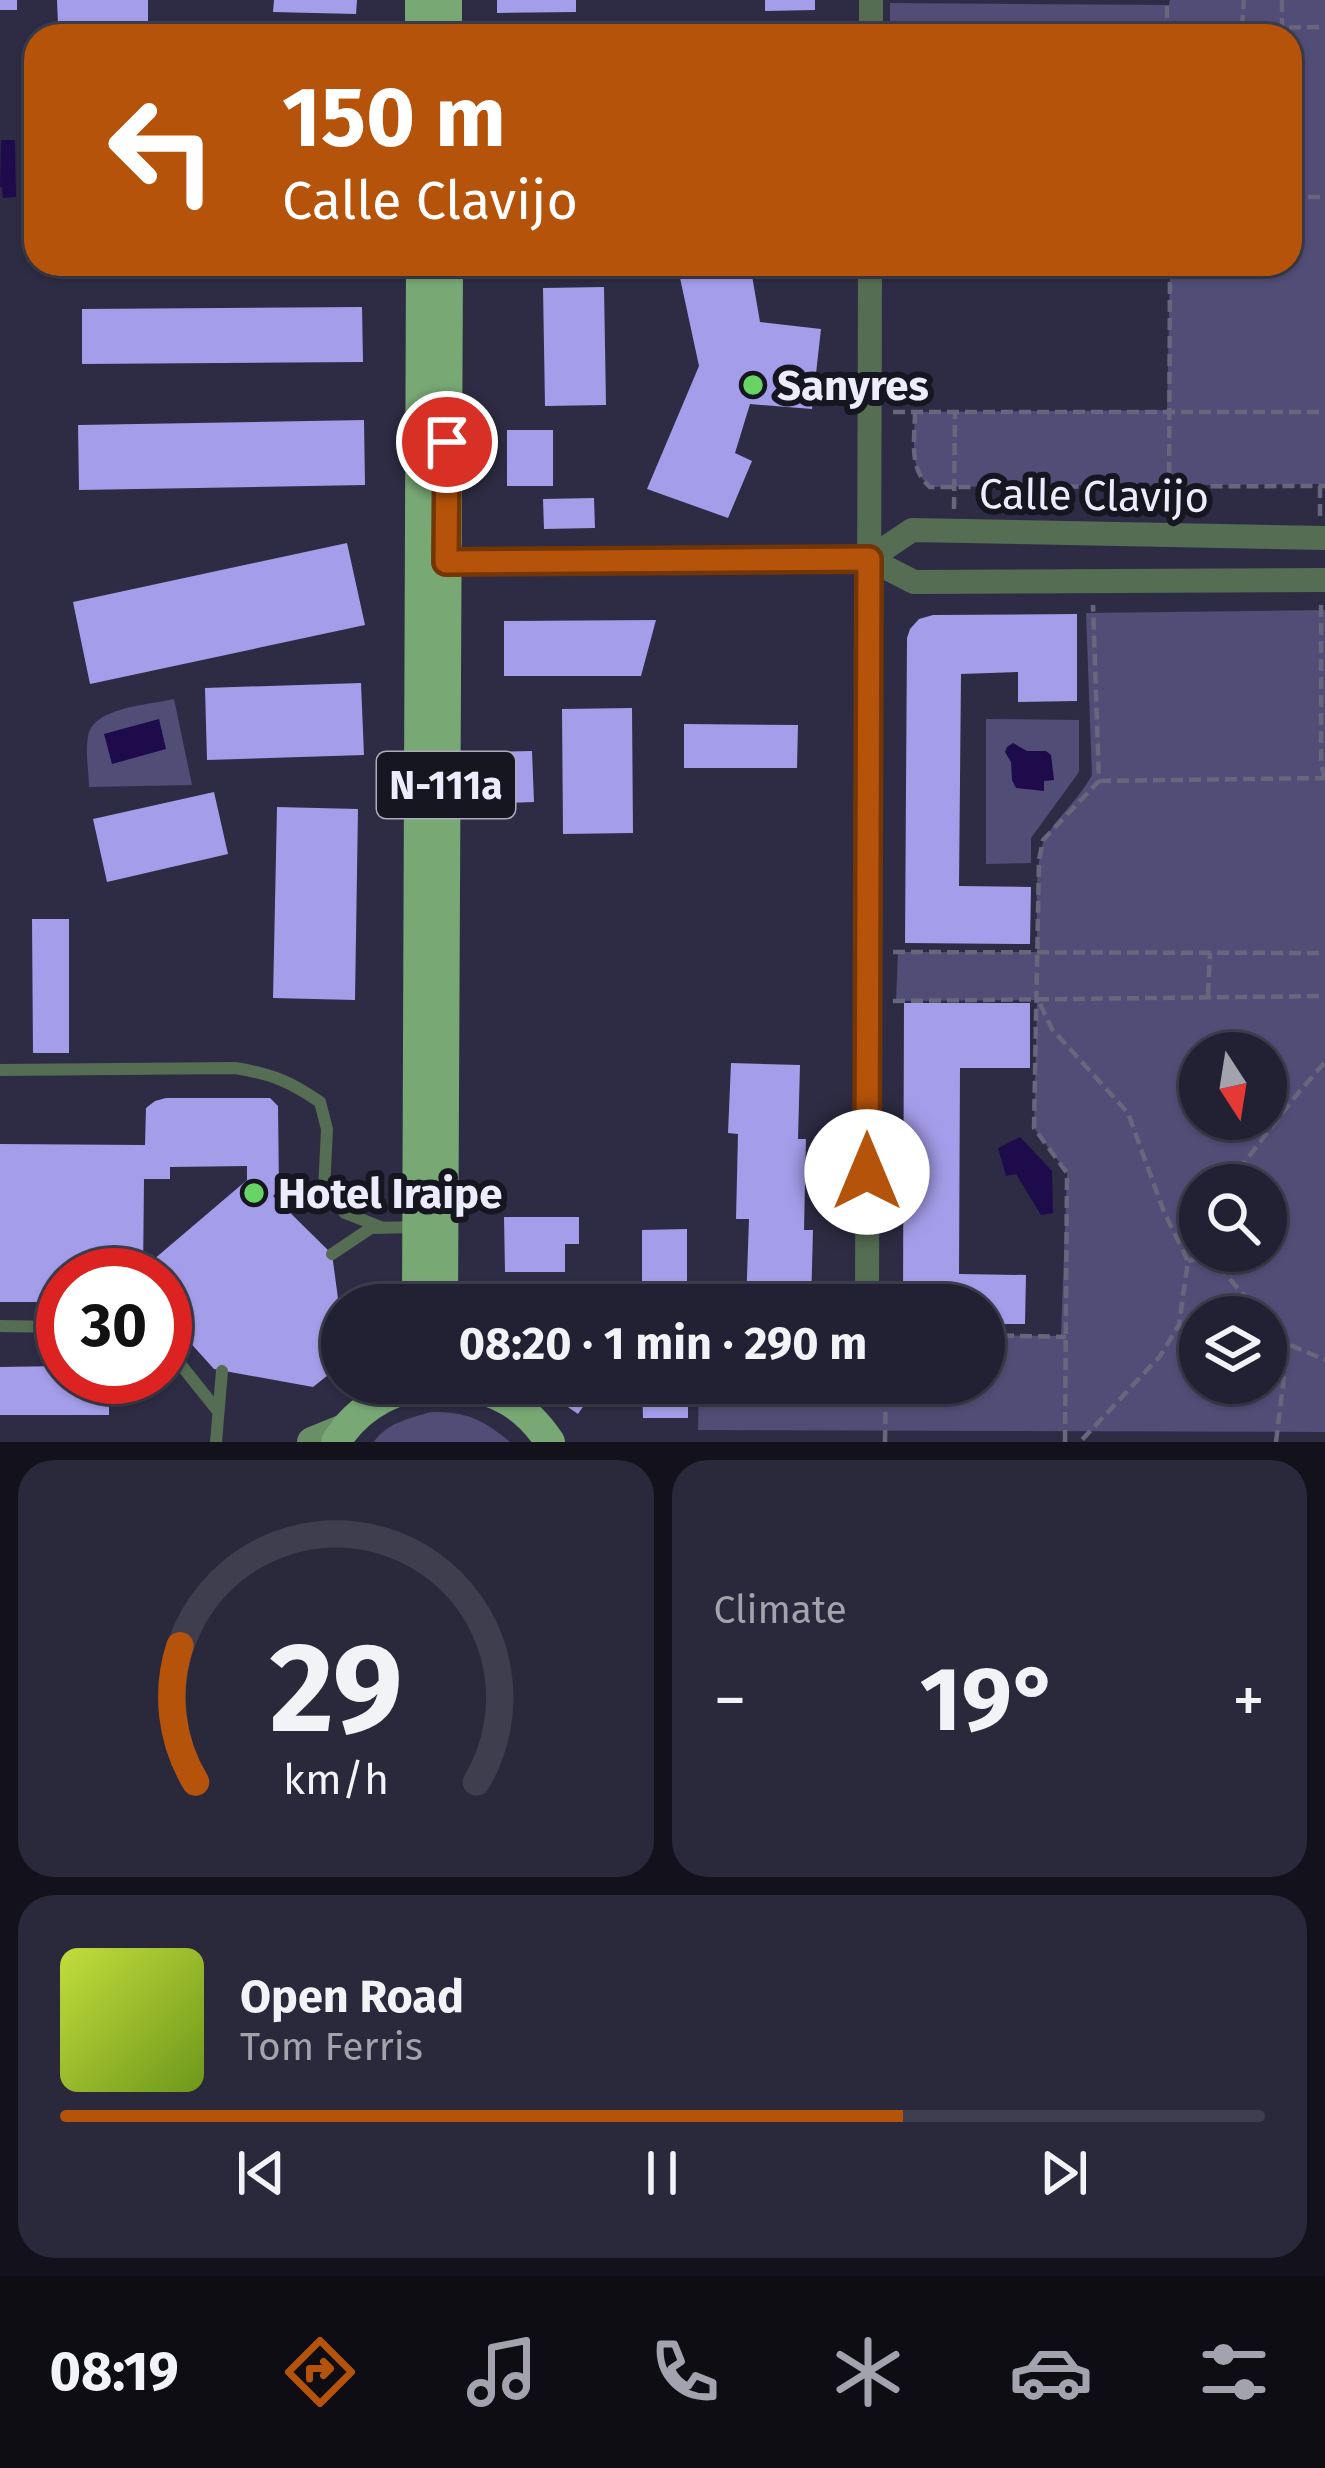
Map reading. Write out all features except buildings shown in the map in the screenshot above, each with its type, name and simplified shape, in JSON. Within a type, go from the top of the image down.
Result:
[{"type":"main road","name":"N-111a","points":[[417,1284],[421,276]]},
{"type":"main road","name":"N-111a","points":[[443,1284],[448,276]]},
{"type":"main road","points":[[311,1442],[340,1436],[371,1404]]},
{"type":"main road","points":[[515,1404],[553,1441]]},
{"type":"street","points":[[867,1284],[870,276]]},
{"type":"street","name":"Calle Clavijo","points":[[869,559],[912,530],[1323,538]]},
{"type":"street","name":"Calle Clavijo","points":[[446,562],[869,559],[914,582],[1323,580]]},
{"type":"lane","points":[[0,1070],[235,1068],[292,1082],[320,1102],[326,1130],[324,1190],[345,1213],[381,1227]]},
{"type":"lane","points":[[332,1254],[371,1228],[418,1227]]},
{"type":"lane","points":[[0,1326],[36,1327]]},
{"type":"lane","points":[[216,1442],[222,1371]]},
{"type":"lane","points":[[192,1379],[217,1410]]},
{"type":"path","points":[[1169,535],[1170,276]]},
{"type":"path","points":[[915,412],[915,470],[930,487],[1322,486],[1323,538]]},
{"type":"path","points":[[954,531],[955,412]]},
{"type":"path","points":[[870,413],[1325,412]]},
{"type":"path","points":[[1099,781],[1325,778],[1321,764],[1323,580]]},
{"type":"path","points":[[1065,1442],[1067,1173],[1034,1129],[1039,860],[1043,840],[1099,781],[1092,581]]},
{"type":"path","points":[[868,952],[1325,953]]},
{"type":"path","points":[[1208,998],[1210,953]]},
{"type":"path","points":[[868,1001],[1325,996]]},
{"type":"path","points":[[1037,999],[1052,1029],[1128,1114],[1179,1243]]},
{"type":"path","points":[[1243,1164],[1325,1062]]},
{"type":"path","points":[[1080,1442],[1160,1356],[1179,1324],[1187,1272]]},
{"type":"path","points":[[1225,1272],[1246,1296]]},
{"type":"path","points":[[1005,1336],[1066,1337]]},
{"type":"path","points":[[1276,1442],[1288,1344],[1325,1360]]},
{"type":"path","points":[[885,1442],[886,1404]]},
{"type":"shaded area","points":[[1170,0],[1325,0],[1325,484],[930,487],[916,462],[915,412],[1167,410],[1170,276],[1302,276],[1302,24],[890,24],[890,3],[1169,5]]},
{"type":"shaded area","points":[[1,140],[15,140],[16,197],[3,198],[0,187]]},
{"type":"shaded area","points":[[1325,610],[1325,1432],[698,1430],[699,1404],[1005,1404],[1005,1335],[1061,1336],[1067,1173],[1034,1128],[1037,1000],[896,1001],[898,952],[1037,952],[1042,847],[1092,775],[1086,613]]},
{"type":"shaded area","points":[[174,699],[192,785],[89,787],[87,743],[92,727],[110,713]]},
{"type":"shaded area","points":[[159,719],[166,749],[112,764],[104,734]]},
{"type":"shaded area","points":[[986,719],[1079,720],[1079,772],[1031,838],[1031,863],[986,864]]},
{"type":"shaded area","points":[[1013,743],[1051,755],[1054,780],[1044,781],[1044,791],[1016,788],[1005,752]]},
{"type":"shaded area","points":[[1020,1137],[1052,1171],[1053,1213],[1041,1215],[1016,1174],[1006,1176],[998,1148]]},
{"type":"shaded area","points":[[431,1412],[474,1418],[510,1442],[374,1442],[392,1426]]},
{"type":"place","name":"Sanyres","points":[[753,385]]},
{"type":"place","name":"Hotel Iraipe","points":[[254,1193]]},
{"type":"route","points":[[447,442],[446,562],[869,559],[867,1172]]}]
